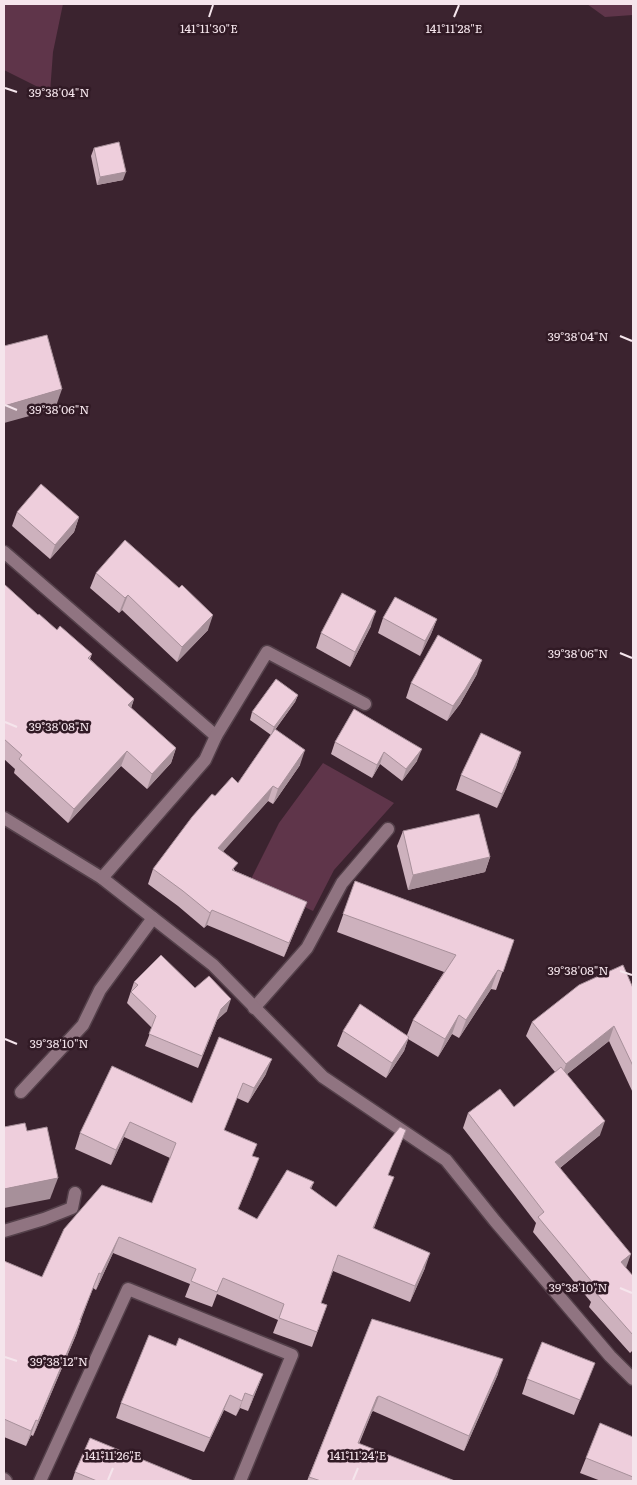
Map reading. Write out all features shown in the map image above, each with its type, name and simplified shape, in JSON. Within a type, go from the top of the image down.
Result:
[{"type":"street","points":[[4,552],[216,736]]},
{"type":"street","points":[[102,878],[204,760],[216,736],[266,652],[365,704]]},
{"type":"street","points":[[4,818],[102,878],[213,965],[322,1077],[446,1160],[495,1221],[604,1349],[633,1379]]},
{"type":"street","points":[[254,1008],[307,948],[342,883],[388,829]]},
{"type":"street","points":[[21,1092],[83,1025],[100,990],[153,918]]},
{"type":"street","points":[[4,1232],[72,1208],[75,1193]]},
{"type":"street","points":[[40,1481],[128,1289],[292,1355],[240,1481]]},
{"type":"shaded area","points":[[4,4],[63,4],[53,52],[50,93],[4,70]]},
{"type":"shaded area","points":[[587,4],[633,4],[633,15],[605,17]]},
{"type":"shaded area","points":[[323,763],[394,803],[334,870],[313,911],[250,881],[279,823]]},
{"type":"building","points":[[119,142],[126,172],[100,177],[94,148]]},
{"type":"building","points":[[47,335],[62,389],[4,406],[4,346]]},
{"type":"building","points":[[41,484],[79,517],[55,545],[17,512]]},
{"type":"building","points":[[125,540],[179,588],[182,585],[213,615],[182,647],[128,595],[125,598],[96,573]]},
{"type":"building","points":[[4,584],[38,615],[57,630],[60,626],[92,654],[88,658],[134,699],[128,705],[176,748],[152,774],[127,751],[74,809],[19,759],[22,755],[4,739]]},
{"type":"building","points":[[342,593],[376,611],[355,652],[321,633]]},
{"type":"building","points":[[395,597],[437,619],[425,641],[383,618]]},
{"type":"building","points":[[438,635],[482,660],[453,706],[411,683]]},
{"type":"building","points":[[276,679],[298,695],[274,727],[252,712]]},
{"type":"building","points":[[354,709],[422,749],[406,769],[384,752],[377,765],[335,742]]},
{"type":"building","points":[[275,729],[305,750],[278,789],[273,786],[218,848],[238,863],[232,870],[307,902],[289,943],[212,910],[210,913],[153,869],[212,794],[215,796],[232,777],[238,783]]},
{"type":"building","points":[[481,733],[521,752],[502,794],[461,775]]},
{"type":"building","points":[[479,814],[490,857],[413,875],[403,831]]},
{"type":"building","points":[[355,881],[514,940],[503,972],[498,970],[466,1020],[459,1015],[445,1039],[413,1020],[456,955],[343,914]]},
{"type":"building","points":[[161,955],[195,988],[209,976],[231,999],[221,1009],[202,1056],[149,1034],[156,1016],[131,992],[138,985],[134,982]]},
{"type":"building","points":[[623,965],[633,988],[633,1066],[614,1026],[566,1064],[532,1022],[579,985]]},
{"type":"building","points":[[360,1004],[409,1037],[392,1063],[343,1031]]},
{"type":"building","points":[[219,1037],[272,1059],[254,1088],[243,1083],[224,1130],[257,1144],[252,1156],[259,1158],[238,1209],[257,1219],[287,1170],[314,1182],[310,1188],[336,1207],[400,1127],[406,1130],[388,1175],[394,1177],[373,1228],[430,1253],[415,1286],[338,1255],[321,1303],[327,1305],[317,1332],[279,1318],[284,1304],[223,1278],[217,1292],[191,1281],[196,1269],[119,1237],[101,1274],[99,1273],[38,1421],[36,1420],[31,1431],[4,1419],[4,1261],[42,1277],[64,1229],[102,1185],[152,1203],[176,1143],[130,1122],[116,1150],[80,1133],[112,1066],[192,1103]]},
{"type":"building","points":[[561,1067],[605,1121],[555,1162],[631,1254],[621,1262],[633,1276],[633,1335],[595,1292],[598,1289],[538,1217],[544,1212],[468,1113],[500,1089],[514,1107]]},
{"type":"building","points":[[25,1123],[27,1131],[47,1127],[58,1178],[4,1189],[4,1127]]},
{"type":"building","points":[[372,1319],[503,1359],[469,1436],[379,1396],[358,1443],[455,1481],[321,1481],[309,1477]]},
{"type":"building","points":[[149,1335],[176,1346],[179,1338],[263,1374],[253,1396],[245,1393],[242,1401],[230,1395],[210,1438],[121,1403]]},
{"type":"building","points":[[542,1342],[595,1363],[580,1400],[527,1379]]},
{"type":"building","points":[[600,1423],[633,1437],[633,1477],[586,1458]]},
{"type":"building","points":[[90,1438],[194,1481],[97,1481],[75,1472]]}]
